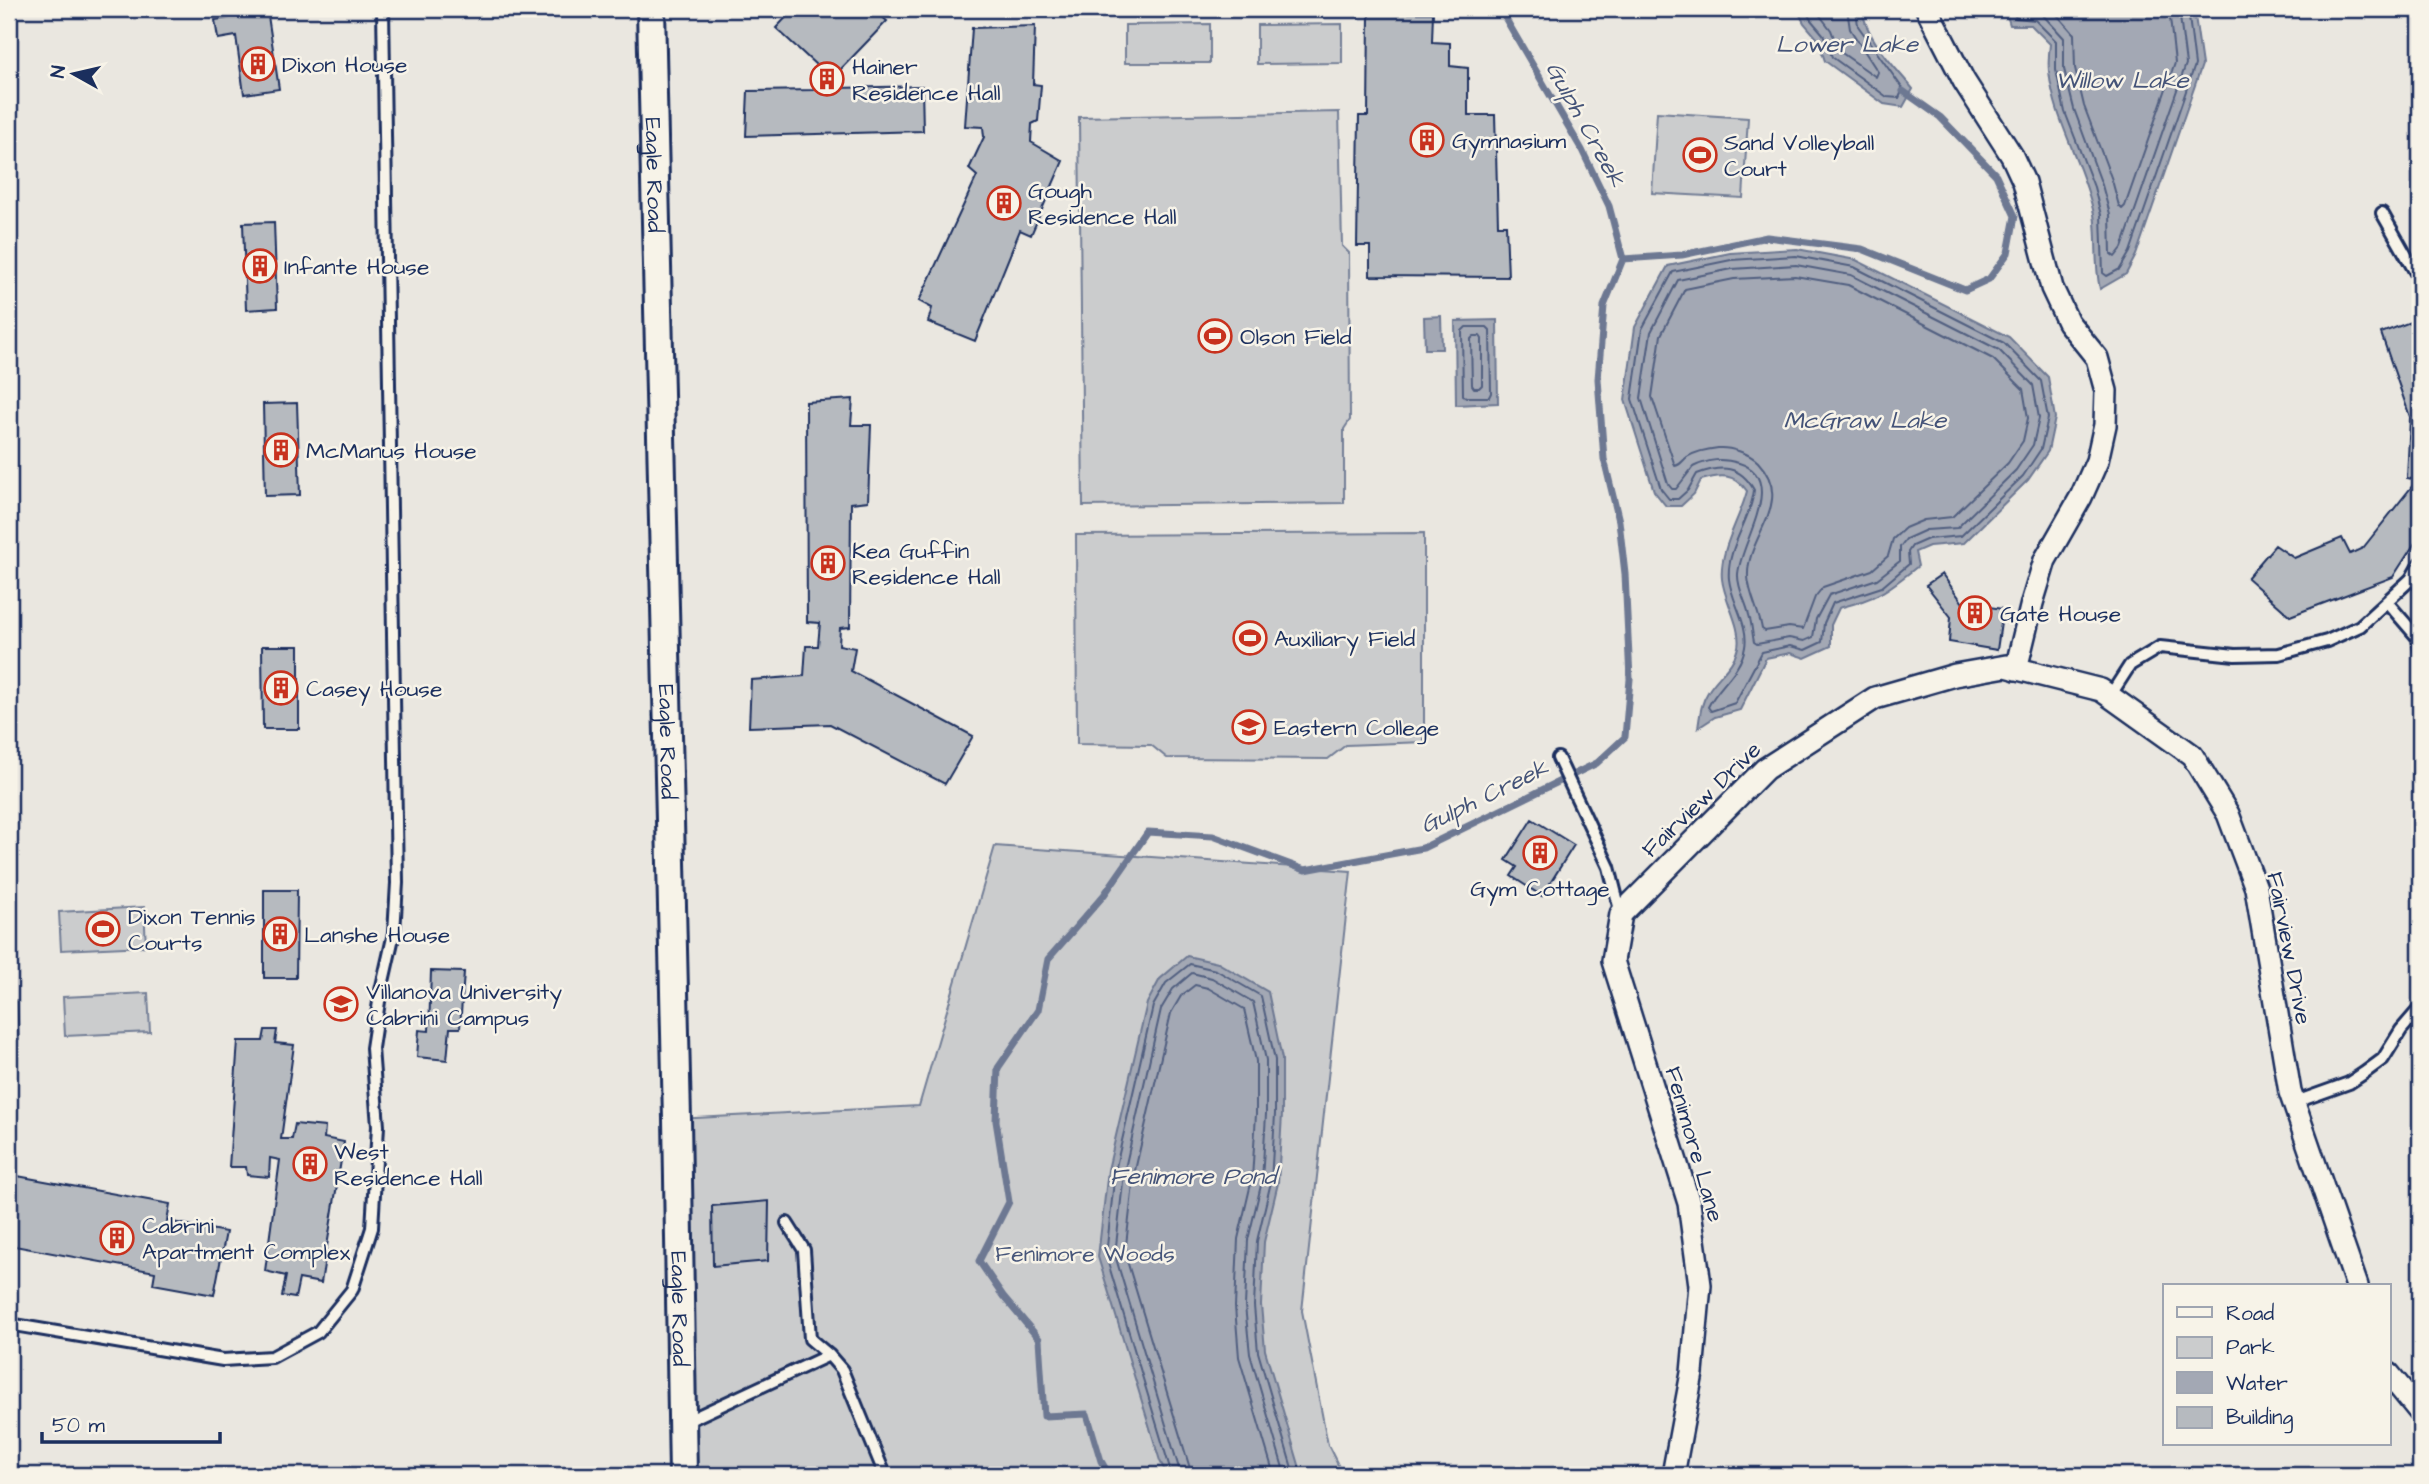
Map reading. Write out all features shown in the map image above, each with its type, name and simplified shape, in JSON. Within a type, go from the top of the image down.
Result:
[{"type":"street","name":"Eagle Road","points":[[651,9],[683,1475]]},
{"type":"street","points":[[1927,9],[1964,81],[2012,156],[2024,182],[2052,288],[2068,322],[2097,358],[2106,391],[2105,425],[2097,461],[2081,497],[2045,560],[2016,668]]},
{"type":"street","name":"Fairview Drive","points":[[1621,914],[1765,769],[1875,698],[1955,675],[2006,666],[2101,690],[2192,755],[2228,814],[2256,888],[2293,1103],[2356,1284]]},
{"type":"street","name":"Fenimore Lane","points":[[1621,914],[1613,961],[1689,1203],[1700,1285],[1692,1373],[1673,1475]]},
{"type":"street","points":[[2390,1375],[2420,1412]]},
{"type":"lane","points":[[9,1324],[223,1360],[272,1357],[318,1332],[352,1290],[372,1228],[377,1126],[372,1048],[380,995],[394,933],[397,883],[383,9]]},
{"type":"lane","points":[[2382,213],[2420,280]]},
{"type":"lane","points":[[2110,696],[2130,665],[2160,647],[2235,655],[2279,654],[2327,641],[2360,626],[2415,582],[2420,564]]},
{"type":"lane","points":[[2387,602],[2418,638],[2420,650]]},
{"type":"lane","points":[[1558,758],[1608,867],[1621,914]]},
{"type":"lane","points":[[2293,1103],[2349,1083],[2383,1059],[2420,1008]]},
{"type":"lane","points":[[787,1223],[804,1251],[810,1339],[842,1370],[885,1475]]},
{"type":"lane","points":[[683,1423],[829,1355]]},
{"type":"green space","points":[[1210,24],[1210,63],[1125,63],[1125,25]]},
{"type":"green space","points":[[1342,24],[1342,63],[1257,64],[1257,25]]},
{"type":"green space","name":"Olson Field","points":[[1339,112],[1342,246],[1349,253],[1350,420],[1344,429],[1344,503],[1083,506],[1079,117]]},
{"type":"green space","name":"Sand Volleyball Court","points":[[1657,112],[1748,118],[1743,198],[1652,193]]},
{"type":"green space","name":"Auxiliary Field","points":[[1424,533],[1424,742],[1346,745],[1328,759],[1167,758],[1151,745],[1077,744],[1076,535]]},
{"type":"green space","name":"Fenimore Woods","points":[[995,846],[1351,871],[1302,1311],[1328,1445],[1343,1475],[680,1475],[677,1119],[919,1106]]},
{"type":"green space","name":"Dixon Tennis Courts","points":[[144,907],[146,946],[61,950],[59,912]]},
{"type":"green space","name":"Dixon Tennis Courts","points":[[148,993],[150,1032],[65,1036],[63,997]]},
{"type":"green space","points":[[9,1000],[17,1000],[19,1039],[9,1039]]},
{"type":"water","name":"Lower Lake","points":[[1797,9],[1862,9],[1875,41],[1913,89],[1903,107],[1884,104],[1825,61],[1817,38],[1804,23]]},
{"type":"water","name":"Willow Lake","points":[[2005,9],[2194,9],[2202,65],[2136,255],[2126,274],[2100,289],[2094,214],[2052,89],[2050,44],[2031,25],[2010,25]]},
{"type":"water","name":"McGraw Lake","points":[[1797,249],[1856,260],[2009,337],[2048,377],[2055,418],[2048,451],[2028,480],[1964,543],[1929,546],[1915,552],[1918,566],[1898,582],[1873,597],[1839,608],[1831,625],[1831,646],[1805,658],[1790,653],[1766,658],[1740,710],[1715,717],[1698,728],[1706,696],[1733,660],[1738,647],[1737,631],[1723,587],[1722,568],[1747,491],[1732,478],[1715,477],[1701,480],[1694,494],[1681,506],[1666,506],[1654,491],[1625,400],[1635,327],[1668,266],[1730,253]]},
{"type":"water","points":[[1441,316],[1442,349],[1425,349],[1424,317]]},
{"type":"water","points":[[1497,320],[1498,403],[1456,405],[1455,321]]},
{"type":"water","name":"Fenimore Pond","points":[[1187,956],[1218,963],[1268,992],[1282,1059],[1282,1114],[1278,1183],[1264,1242],[1261,1305],[1265,1350],[1302,1475],[1167,1475],[1160,1461],[1098,1257],[1108,1170],[1147,1003],[1160,979]]},
{"type":"building","name":"Dixon House","points":[[227,9],[267,9],[279,89],[244,94],[236,36],[218,39],[215,20],[229,18]]},
{"type":"building","name":"Hainer Residence Hall","points":[[794,9],[873,9],[887,21],[839,71],[837,88],[922,86],[923,131],[746,136],[748,91],[814,90],[817,66],[776,28]]},
{"type":"building","name":"Gymnasium","points":[[1369,13],[1433,13],[1432,42],[1450,43],[1450,66],[1468,68],[1468,115],[1495,115],[1498,225],[1506,225],[1508,277],[1370,276],[1370,246],[1357,246],[1359,116],[1368,116]]},
{"type":"building","name":"Gough Residence Hall","points":[[1035,26],[1033,84],[1041,85],[1038,121],[1032,124],[1031,142],[1063,161],[1031,235],[1020,230],[975,341],[928,322],[932,308],[919,301],[977,176],[969,169],[984,137],[983,127],[965,126],[972,28]]},
{"type":"building","name":"Infante House","points":[[274,222],[277,308],[246,310],[243,223]]},
{"type":"building","points":[[2418,319],[2420,535],[2393,577],[2290,616],[2247,578],[2275,545],[2294,558],[2342,538],[2350,554],[2363,548],[2417,480],[2407,478],[2410,417],[2381,333]]},
{"type":"building","name":"Kea Guffin Residence Hall","points":[[853,399],[851,425],[871,425],[868,501],[851,503],[850,627],[840,628],[839,645],[855,648],[851,671],[973,736],[945,784],[830,724],[749,727],[751,680],[804,676],[806,646],[818,646],[820,623],[807,622],[806,402]]},
{"type":"building","name":"McManus House","points":[[297,403],[300,495],[265,496],[263,404]]},
{"type":"building","name":"Gate House","points":[[1942,574],[1963,603],[2003,609],[1997,650],[1949,642],[1951,617],[1926,585]]},
{"type":"building","name":"Casey House","points":[[262,646],[299,646],[299,729],[263,729]]},
{"type":"building","name":"Gym Cottage","points":[[1532,819],[1574,845],[1542,896],[1511,876],[1517,867],[1506,860]]},
{"type":"building","name":"Lanshe House","points":[[264,890],[297,890],[296,978],[264,978]]},
{"type":"building","points":[[431,971],[464,972],[460,1028],[450,1028],[447,1060],[417,1057],[419,1030],[429,1031]]},
{"type":"building","name":"West Residence Hall","points":[[265,1030],[277,1030],[275,1043],[294,1045],[281,1139],[292,1139],[295,1124],[325,1127],[324,1138],[344,1142],[321,1283],[299,1279],[295,1298],[282,1296],[286,1276],[265,1271],[280,1160],[270,1158],[269,1177],[247,1175],[246,1167],[229,1167],[238,1041],[263,1041]]},
{"type":"building","name":"Cabrini Apartment Complex","points":[[12,1175],[170,1204],[167,1221],[226,1232],[214,1295],[153,1284],[155,1272],[9,1245],[9,1187]]},
{"type":"building","points":[[769,1201],[768,1261],[713,1266],[712,1206]]},
{"type":"waterway","name":"Gulph Creek","points":[[1109,1475],[1101,1461],[1087,1414],[1044,1416],[1039,1339],[1003,1296],[979,1261],[1009,1202],[996,1121],[998,1068],[1038,1010],[1048,959],[1104,895],[1148,832],[1213,836],[1305,870],[1423,848],[1597,763],[1625,737],[1630,679],[1625,574],[1619,521],[1604,459],[1598,379],[1604,306],[1623,259],[1609,206],[1582,150],[1500,9]]},
{"type":"waterway","points":[[1623,259],[1682,255],[1767,237],[1862,249],[1965,290],[1989,279],[2008,253],[2015,216],[1996,175],[1940,117],[1903,91]]},
{"type":"place","name":"Dixon House","points":[[258,64]]},
{"type":"place","name":"Hainer Residence Hall","points":[[827,79]]},
{"type":"place","name":"Gymnasium","points":[[1427,140]]},
{"type":"place","name":"Sand Volleyball Court","points":[[1700,155]]},
{"type":"place","name":"Gough Residence Hall","points":[[1004,203]]},
{"type":"place","name":"Infante House","points":[[260,266]]},
{"type":"place","name":"Olson Field","points":[[1215,336]]},
{"type":"place","name":"McManus House","points":[[281,450]]},
{"type":"place","name":"Kea Guffin Residence Hall","points":[[828,563]]},
{"type":"place","name":"Gate House","points":[[1975,613]]},
{"type":"place","name":"Auxiliary Field","points":[[1250,638]]},
{"type":"place","name":"Casey House","points":[[281,688]]},
{"type":"place","name":"Eastern College","points":[[1249,727]]},
{"type":"place","name":"Gym Cottage","points":[[1540,853]]},
{"type":"place","name":"Dixon Tennis Courts","points":[[103,929]]},
{"type":"place","name":"Lanshe House","points":[[280,934]]},
{"type":"place","name":"Villanova University Cabrini Campus","points":[[341,1004]]},
{"type":"place","name":"West Residence Hall","points":[[310,1164]]},
{"type":"place","name":"Cabrini Apartment Complex","points":[[117,1238]]}]
